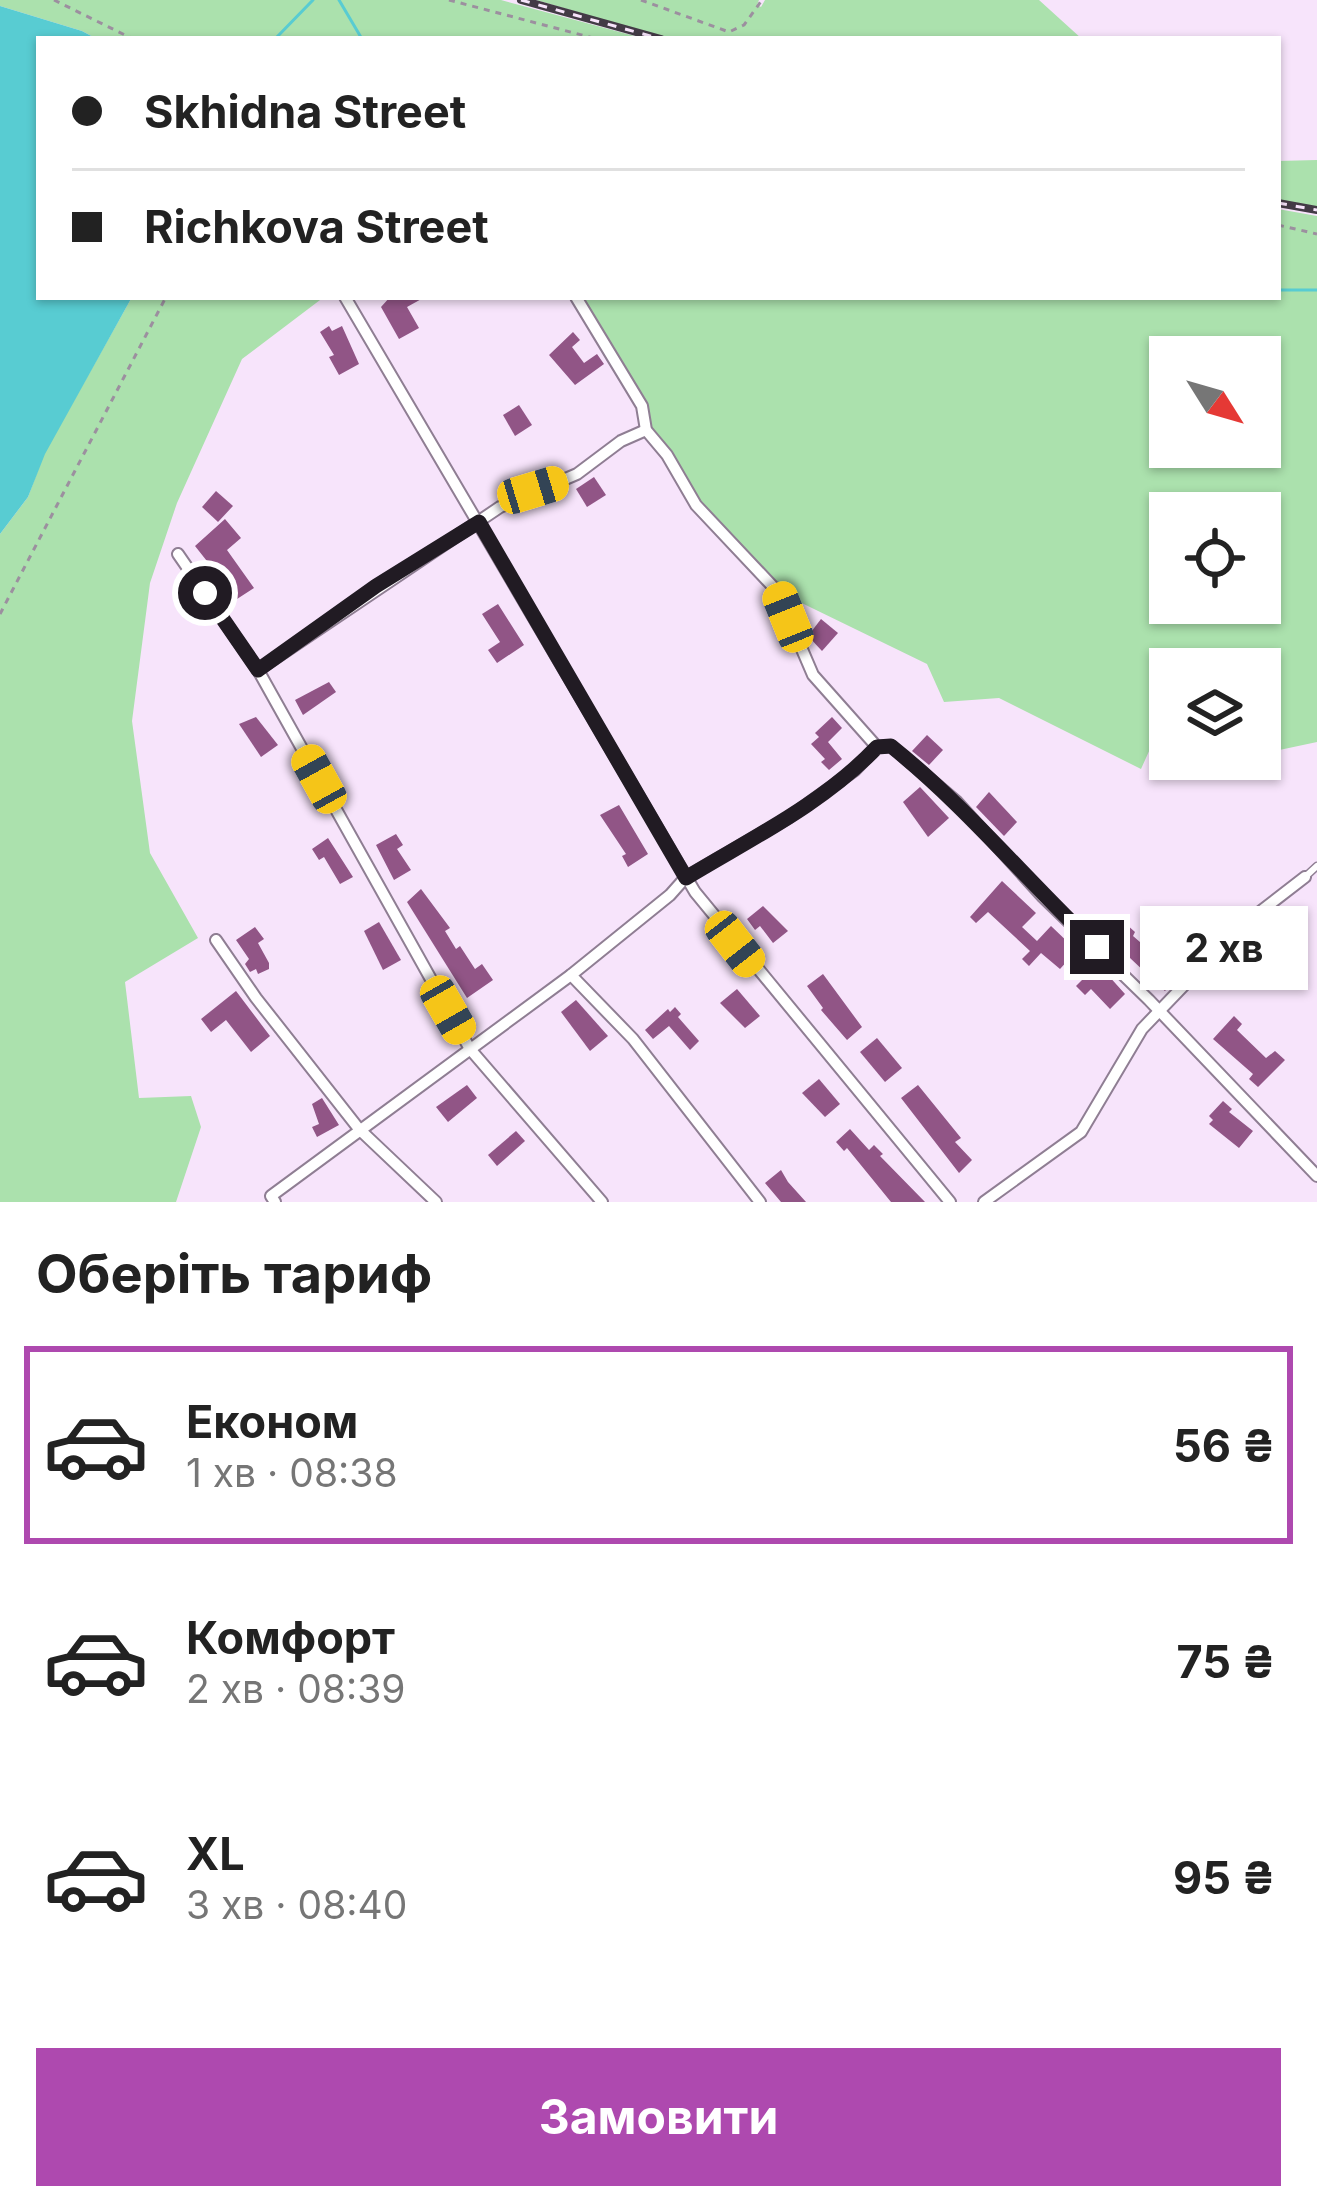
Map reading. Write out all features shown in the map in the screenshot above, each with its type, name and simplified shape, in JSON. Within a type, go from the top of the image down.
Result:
[{"type":"street","points":[[348,300],[686,878],[755,969],[950,1202]]},
{"type":"street","points":[[578,300],[642,406],[646,430],[667,455],[696,505],[778,591],[812,675],[877,747]]},
{"type":"street","points":[[258,670],[376,586],[500,507],[577,474],[621,441],[646,430]]},
{"type":"street","points":[[178,554],[258,670],[470,1049],[602,1202]]},
{"type":"street","points":[[273,1199],[571,975],[686,878],[788,818],[855,770],[877,747],[891,746],[956,801],[1043,897],[1317,1176]]},
{"type":"street","points":[[984,1202],[1081,1132],[1108,1092],[1128,1048],[1160,1011],[1239,928],[1305,877]]},
{"type":"street","points":[[216,940],[359,1130],[436,1202]]},
{"type":"street","points":[[571,975],[633,1039],[760,1202]]},
{"type":"lane","points":[[1305,877],[1317,866]]},
{"type":"path","points":[[54,0],[128,36]]},
{"type":"path","points":[[449,0],[586,36]]},
{"type":"path","points":[[641,0],[729,32],[744,25],[762,0]]},
{"type":"path","points":[[1281,226],[1317,234]]},
{"type":"path","points":[[0,614],[164,300]]},
{"type":"green space","points":[[0,0],[501,0],[635,36],[91,36],[0,6]]},
{"type":"green space","points":[[536,0],[759,0],[761,7],[765,0],[1039,0],[1079,36],[659,36]]},
{"type":"green space","points":[[1317,160],[1317,209],[1281,203],[1281,161]]},
{"type":"green space","points":[[1281,210],[1317,216],[1317,742],[1281,750],[1281,648],[1149,648],[1149,751],[1141,769],[999,698],[944,702],[927,664],[777,591],[697,502],[650,430],[581,300],[1281,300]]},
{"type":"green space","points":[[130,300],[320,300],[242,359],[177,503],[150,583],[132,721],[150,853],[198,938],[125,982],[139,1098],[191,1096],[201,1127],[176,1202],[0,1202],[0,534],[28,497],[44,454]]},
{"type":"water","points":[[0,6],[91,36],[36,36],[36,300],[130,300],[45,454],[28,497],[0,534]]},
{"type":"building","points":[[387,300],[420,300],[407,307],[419,328],[399,339],[381,307]]},
{"type":"building","points":[[329,326],[332,331],[342,326],[359,364],[339,375],[320,332]]},
{"type":"building","points":[[573,332],[580,340],[572,347],[584,363],[597,354],[604,364],[575,385],[549,355]]},
{"type":"building","points":[[519,405],[532,425],[515,436],[503,415]]},
{"type":"building","points":[[594,477],[606,495],[587,507],[576,489]]},
{"type":"building","points":[[216,491],[233,506],[218,522],[202,507]]},
{"type":"building","points":[[225,519],[241,538],[227,550],[254,588],[237,599],[195,546]]},
{"type":"building","points":[[498,604],[524,645],[497,663],[488,650],[500,642],[482,614]]},
{"type":"building","points":[[821,619],[838,633],[822,651],[808,636]]},
{"type":"building","points":[[329,682],[336,692],[303,715],[295,700]]},
{"type":"building","points":[[256,717],[278,745],[261,757],[239,724]]},
{"type":"building","points":[[832,717],[842,728],[828,742],[842,759],[829,770],[811,744]]},
{"type":"building","points":[[927,735],[943,750],[929,765],[912,751]]},
{"type":"building","points":[[920,787],[949,818],[928,837],[903,802]]},
{"type":"building","points":[[989,792],[1017,822],[1004,836],[976,807]]},
{"type":"building","points":[[619,805],[648,854],[628,867],[622,856],[626,854],[600,815]]},
{"type":"building","points":[[396,834],[403,845],[397,849],[411,870],[394,880],[376,845]]},
{"type":"building","points":[[328,838],[353,877],[340,884],[324,857],[319,860],[312,849]]},
{"type":"building","points":[[1002,881],[1036,913],[1022,927],[1037,941],[1051,926],[1085,952],[1075,963],[1070,958],[1060,969],[1041,953],[1029,966],[1022,959],[1030,951],[988,912],[976,923],[970,917]]},
{"type":"building","points":[[421,889],[450,928],[445,931],[456,949],[460,946],[475,969],[482,964],[493,980],[467,998],[407,902]]},
{"type":"building","points":[[763,906],[788,931],[773,943],[760,926],[755,930],[747,919]]},
{"type":"building","points":[[379,922],[401,960],[383,970],[364,931]]},
{"type":"building","points":[[1126,924],[1155,955],[1147,974],[1112,941]]},
{"type":"building","points":[[255,927],[264,939],[258,943],[269,963],[269,969],[258,974],[256,969],[250,972],[245,964],[249,959],[236,940]]},
{"type":"building","points":[[1183,956],[1191,962],[1165,991],[1153,982],[1158,969],[1172,972]]},
{"type":"building","points":[[1098,964],[1125,994],[1110,1009],[1091,989],[1085,995],[1076,986]]},
{"type":"building","points":[[823,974],[862,1027],[847,1040],[807,986]]},
{"type":"building","points":[[737,989],[760,1016],[745,1028],[720,1003]]},
{"type":"building","points":[[236,991],[270,1036],[251,1052],[226,1020],[211,1032],[201,1019]]},
{"type":"building","points":[[576,1000],[608,1036],[590,1051],[561,1012]]},
{"type":"building","points":[[675,1007],[699,1041],[690,1050],[669,1026],[653,1039],[645,1030]]},
{"type":"building","points":[[1234,1016],[1242,1024],[1237,1030],[1266,1058],[1275,1051],[1285,1060],[1258,1087],[1249,1079],[1253,1074],[1213,1039]]},
{"type":"building","points":[[877,1038],[902,1068],[885,1082],[860,1052]]},
{"type":"building","points":[[819,1079],[840,1104],[825,1117],[802,1093]]},
{"type":"building","points":[[467,1085],[477,1098],[448,1122],[436,1107]]},
{"type":"building","points":[[918,1085],[961,1138],[955,1142],[972,1160],[959,1173],[901,1098]]},
{"type":"building","points":[[322,1098],[339,1125],[317,1137],[312,1127],[319,1124],[312,1104]]},
{"type":"building","points":[[1223,1101],[1253,1131],[1239,1148],[1209,1124],[1213,1120],[1209,1116]]},
{"type":"building","points":[[850,1129],[869,1150],[874,1145],[925,1202],[891,1202],[847,1148],[844,1151],[836,1142]]},
{"type":"building","points":[[516,1131],[525,1141],[497,1166],[488,1155]]},
{"type":"building","points":[[781,1170],[806,1202],[781,1202],[765,1183]]},
{"type":"waterway","points":[[278,36],[313,0]]},
{"type":"waterway","points":[[339,0],[360,36]]},
{"type":"waterway","points":[[1281,290],[1317,290]]},
{"type":"railway","points":[[521,0],[650,36]]},
{"type":"railway","points":[[1281,204],[1317,210]]},
{"type":"route","points":[[205,593],[258,670],[376,586],[479,522],[686,878],[788,818],[855,770],[877,747],[891,746],[956,801],[1043,897],[1097,947]]}]
